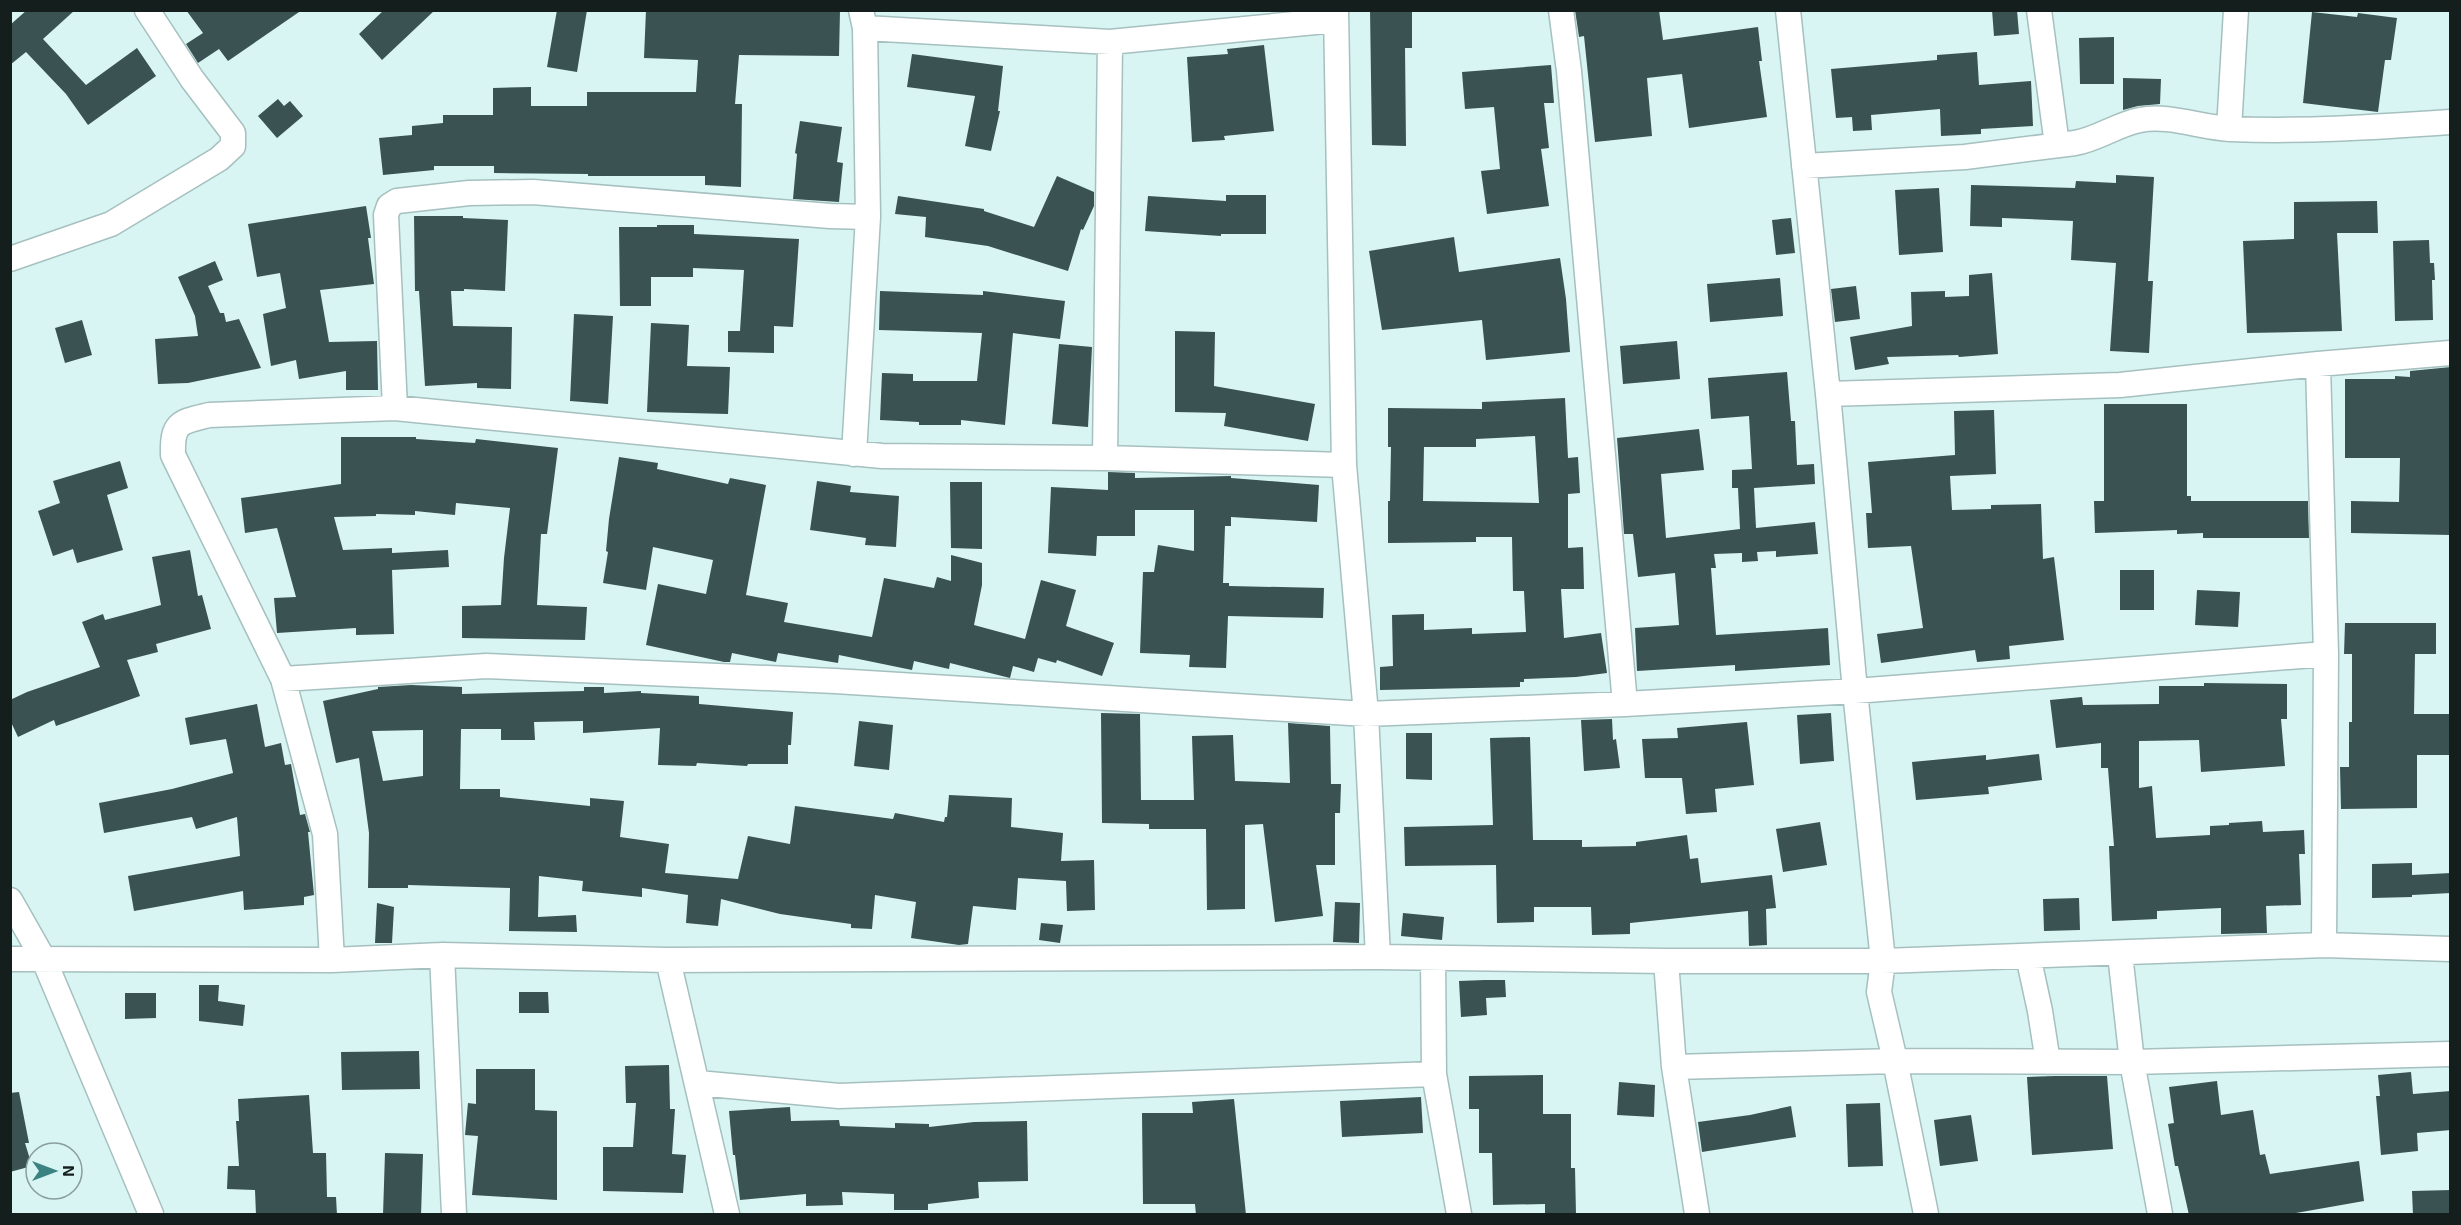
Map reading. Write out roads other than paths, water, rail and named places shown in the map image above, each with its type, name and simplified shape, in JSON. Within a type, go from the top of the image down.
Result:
[{"type":"street","points":[[10,259],[111,224],[209,164],[233,146],[233,133],[192,79],[147,10]]},
{"type":"street","points":[[1561,10],[1569,71],[1625,704]]},
{"type":"street","points":[[1788,10],[1883,961],[1879,992],[1926,1215]]},
{"type":"street","points":[[2038,10],[2045,43],[2057,145]]},
{"type":"street","points":[[2229,129],[2236,10]]},
{"type":"street","points":[[854,454],[868,217],[863,19],[1110,42],[1336,15],[1344,465],[1366,714],[1378,957]]},
{"type":"street","points":[[1105,458],[1110,42]]},
{"type":"street","points":[[1804,166],[1965,157],[2057,145],[2091,140],[2138,120],[2155,119],[2229,129],[2311,130],[2451,122]]},
{"type":"street","points":[[395,408],[386,214],[389,206],[397,201],[469,193],[533,192],[830,216],[868,217]]},
{"type":"street","points":[[1828,394],[2120,385],[2318,364],[2451,353]]},
{"type":"street","points":[[2318,364],[2326,654],[2324,945]]},
{"type":"street","points":[[332,960],[325,834],[283,679],[173,454],[172,435],[183,421],[209,414],[395,408],[882,456],[1105,458],[1344,465]]},
{"type":"street","points":[[283,679],[486,666],[835,681],[1366,714],[1625,704],[1855,691],[2326,654]]},
{"type":"street","points":[[10,900],[44,960],[151,1215]]},
{"type":"street","points":[[10,960],[332,960],[442,955],[668,960],[1378,957],[1883,961],[2324,945],[2451,949]]},
{"type":"street","points":[[2120,954],[2132,1062],[2160,1215]]},
{"type":"street","points":[[442,955],[454,1215]]},
{"type":"street","points":[[2028,956],[2048,1062]]},
{"type":"street","points":[[1433,958],[1434,1074],[1459,1215]]},
{"type":"street","points":[[668,960],[727,1215]]},
{"type":"street","points":[[1666,961],[1674,1067],[1697,1215]]},
{"type":"street","points":[[1674,1067],[1895,1061],[2132,1062],[2451,1054]]},
{"type":"street","points":[[698,1083],[839,1096],[1434,1074]]}]
